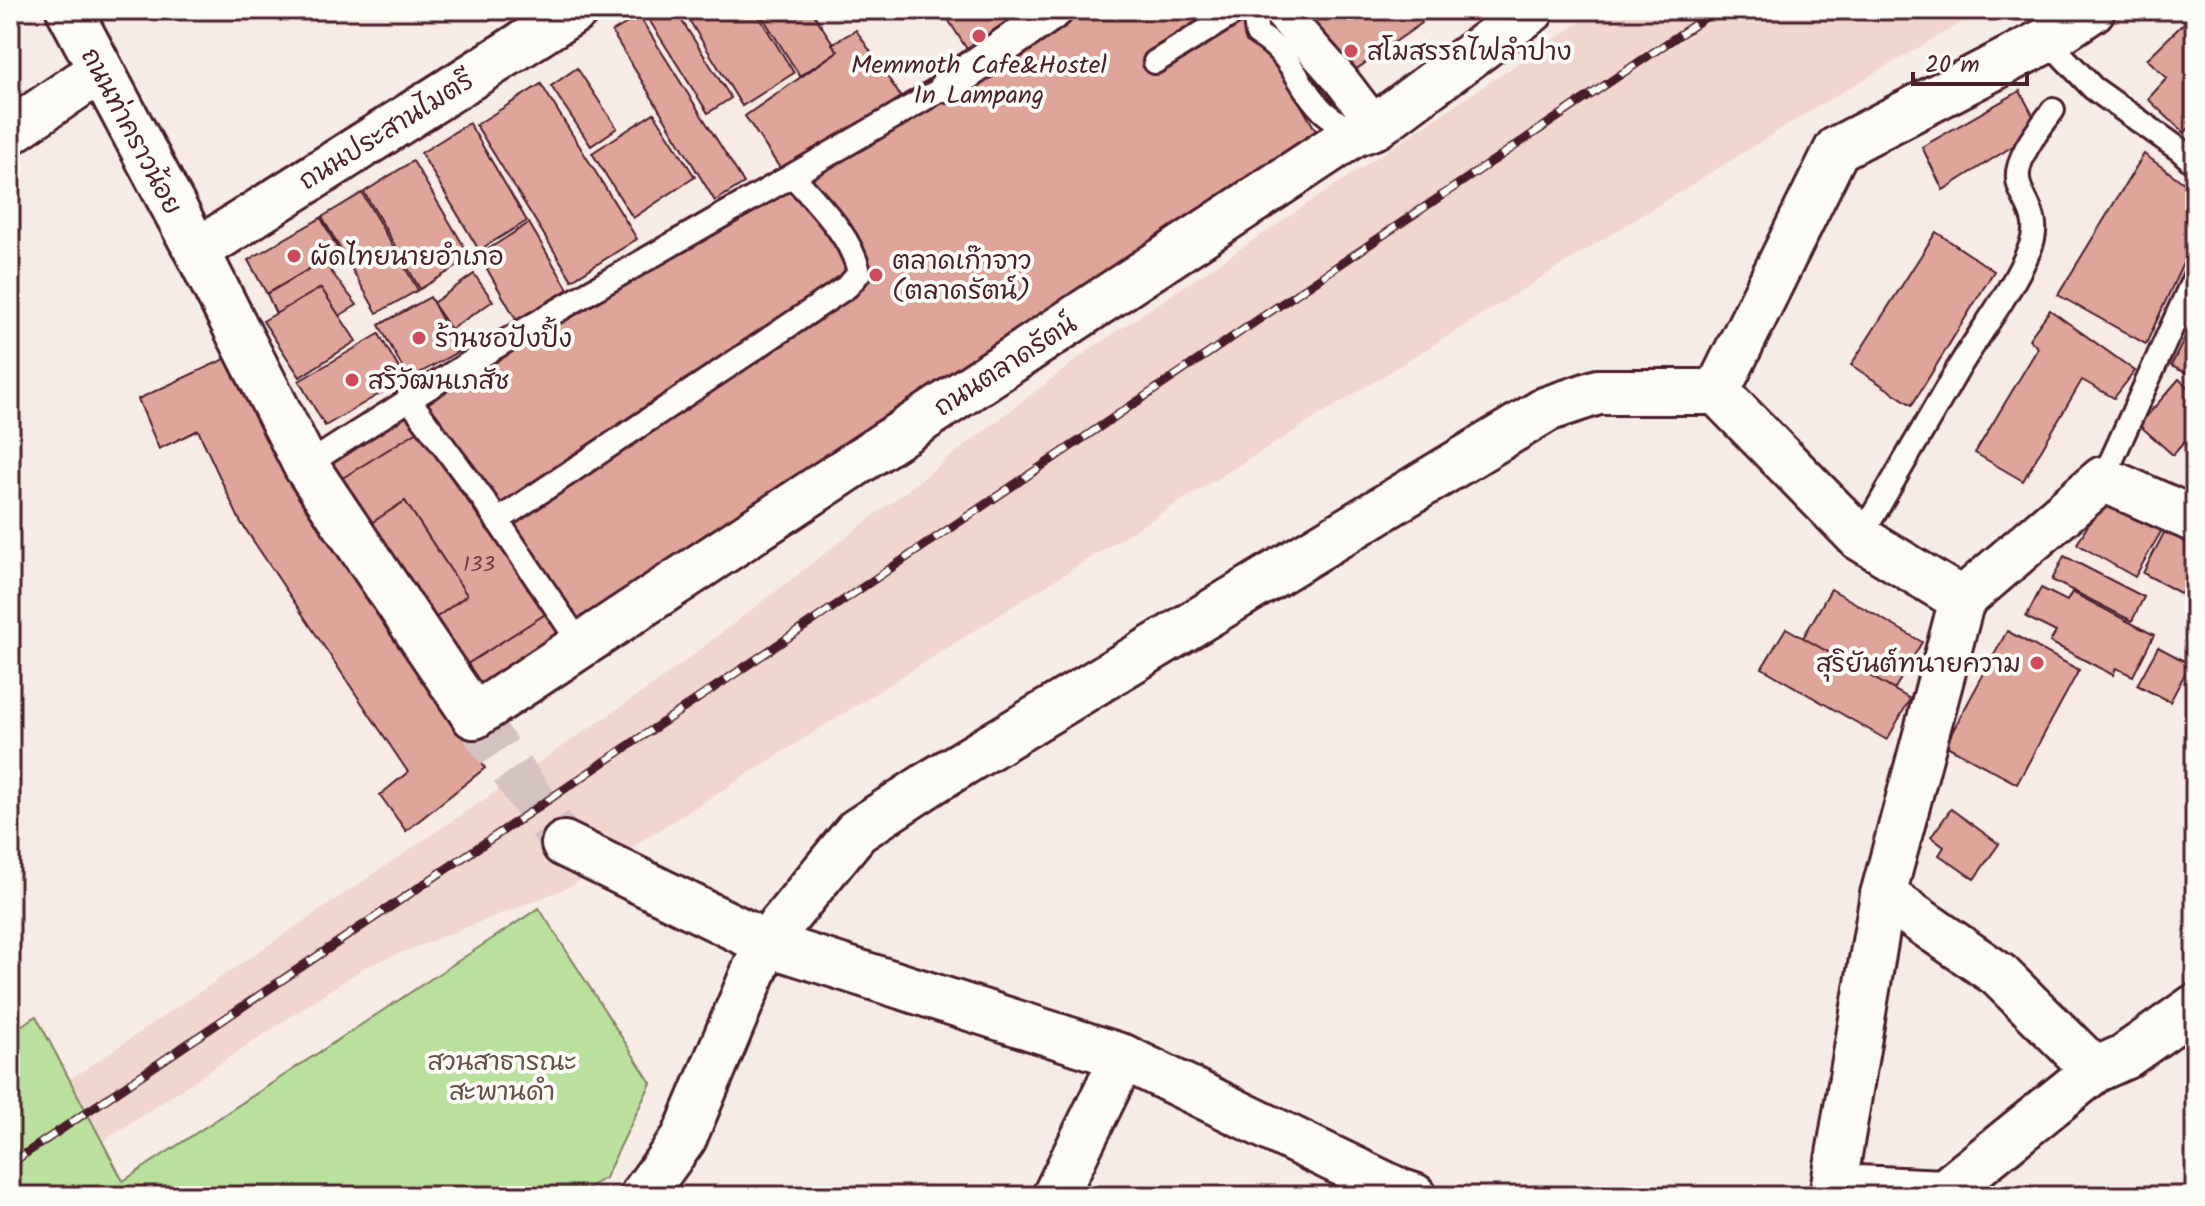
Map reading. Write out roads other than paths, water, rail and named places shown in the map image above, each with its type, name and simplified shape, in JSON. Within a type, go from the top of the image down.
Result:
[{"type":"street","name":"ถนนท่าคราวน้อย","points":[[69,10],[197,251],[306,466],[474,716]]},
{"type":"street","name":"ถนนประสานไมตรี","points":[[197,251],[576,10]]},
{"type":"street","points":[[948,85],[1056,10]]},
{"type":"street","points":[[1279,10],[1341,80],[1365,130]]},
{"type":"street","name":"ถนนตลาดรัตน์","points":[[474,716],[1365,130],[1532,10]]},
{"type":"street","points":[[1717,392],[1837,149],[2047,40],[2092,10]]},
{"type":"street","points":[[10,132],[99,71]]},
{"type":"street","points":[[642,1196],[684,1138],[766,943],[857,831],[932,782],[1547,409],[1598,392],[1717,392],[1860,538],[1962,600]]},
{"type":"street","points":[[2195,520],[2103,479],[1962,600],[1883,895],[1833,1191],[1944,1192],[2095,1070],[2124,1057],[2195,1007]]},
{"type":"street","points":[[564,844],[766,943],[1123,1057],[1414,1196]]},
{"type":"street","points":[[1883,895],[1999,975],[2095,1070]]},
{"type":"street","points":[[1055,1196],[1123,1057]]},
{"type":"lane","points":[[1155,62],[1239,10],[1254,13],[1257,34],[1273,43],[1290,62],[1322,110],[1365,130]]},
{"type":"lane","points":[[2047,40],[2093,88],[2195,164]]},
{"type":"lane","points":[[306,466],[408,398],[948,85]]},
{"type":"lane","points":[[1860,538],[2031,245],[2036,221],[2018,182],[2018,168],[2053,110]]},
{"type":"lane","points":[[497,521],[854,280],[859,273],[857,258],[847,241],[794,177]]},
{"type":"lane","points":[[2103,479],[2195,276]]},
{"type":"lane","points":[[408,398],[581,645]]},
{"type":"tunnel","points":[[474,716],[564,844]]},
{"type":"railway","points":[[10,1164],[1716,10]]},
{"type":"place","name":"Memmoth Cafe&Hostel In Lampang","points":[[979,36]]},
{"type":"place","name":"สโมสรรถไฟลำปาง","points":[[1351,51]]},
{"type":"place","name":"ผัดไทยนายอำเภอ","points":[[294,256]]},
{"type":"place","name":"ตลาดเก๊าจาว (ตลาดรัตน์)","points":[[876,275]]},
{"type":"place","name":"ร้านชอปังปิ้ง","points":[[419,338]]},
{"type":"place","name":"สริวัฒนเภสัช","points":[[352,380]]},
{"type":"place","name":"สุริยันต์ทนายความ","points":[[2037,663]]},
{"type":"park label","name":"สวนสาธารณะ สะพานดำ","points":[[502,1076]]}]
